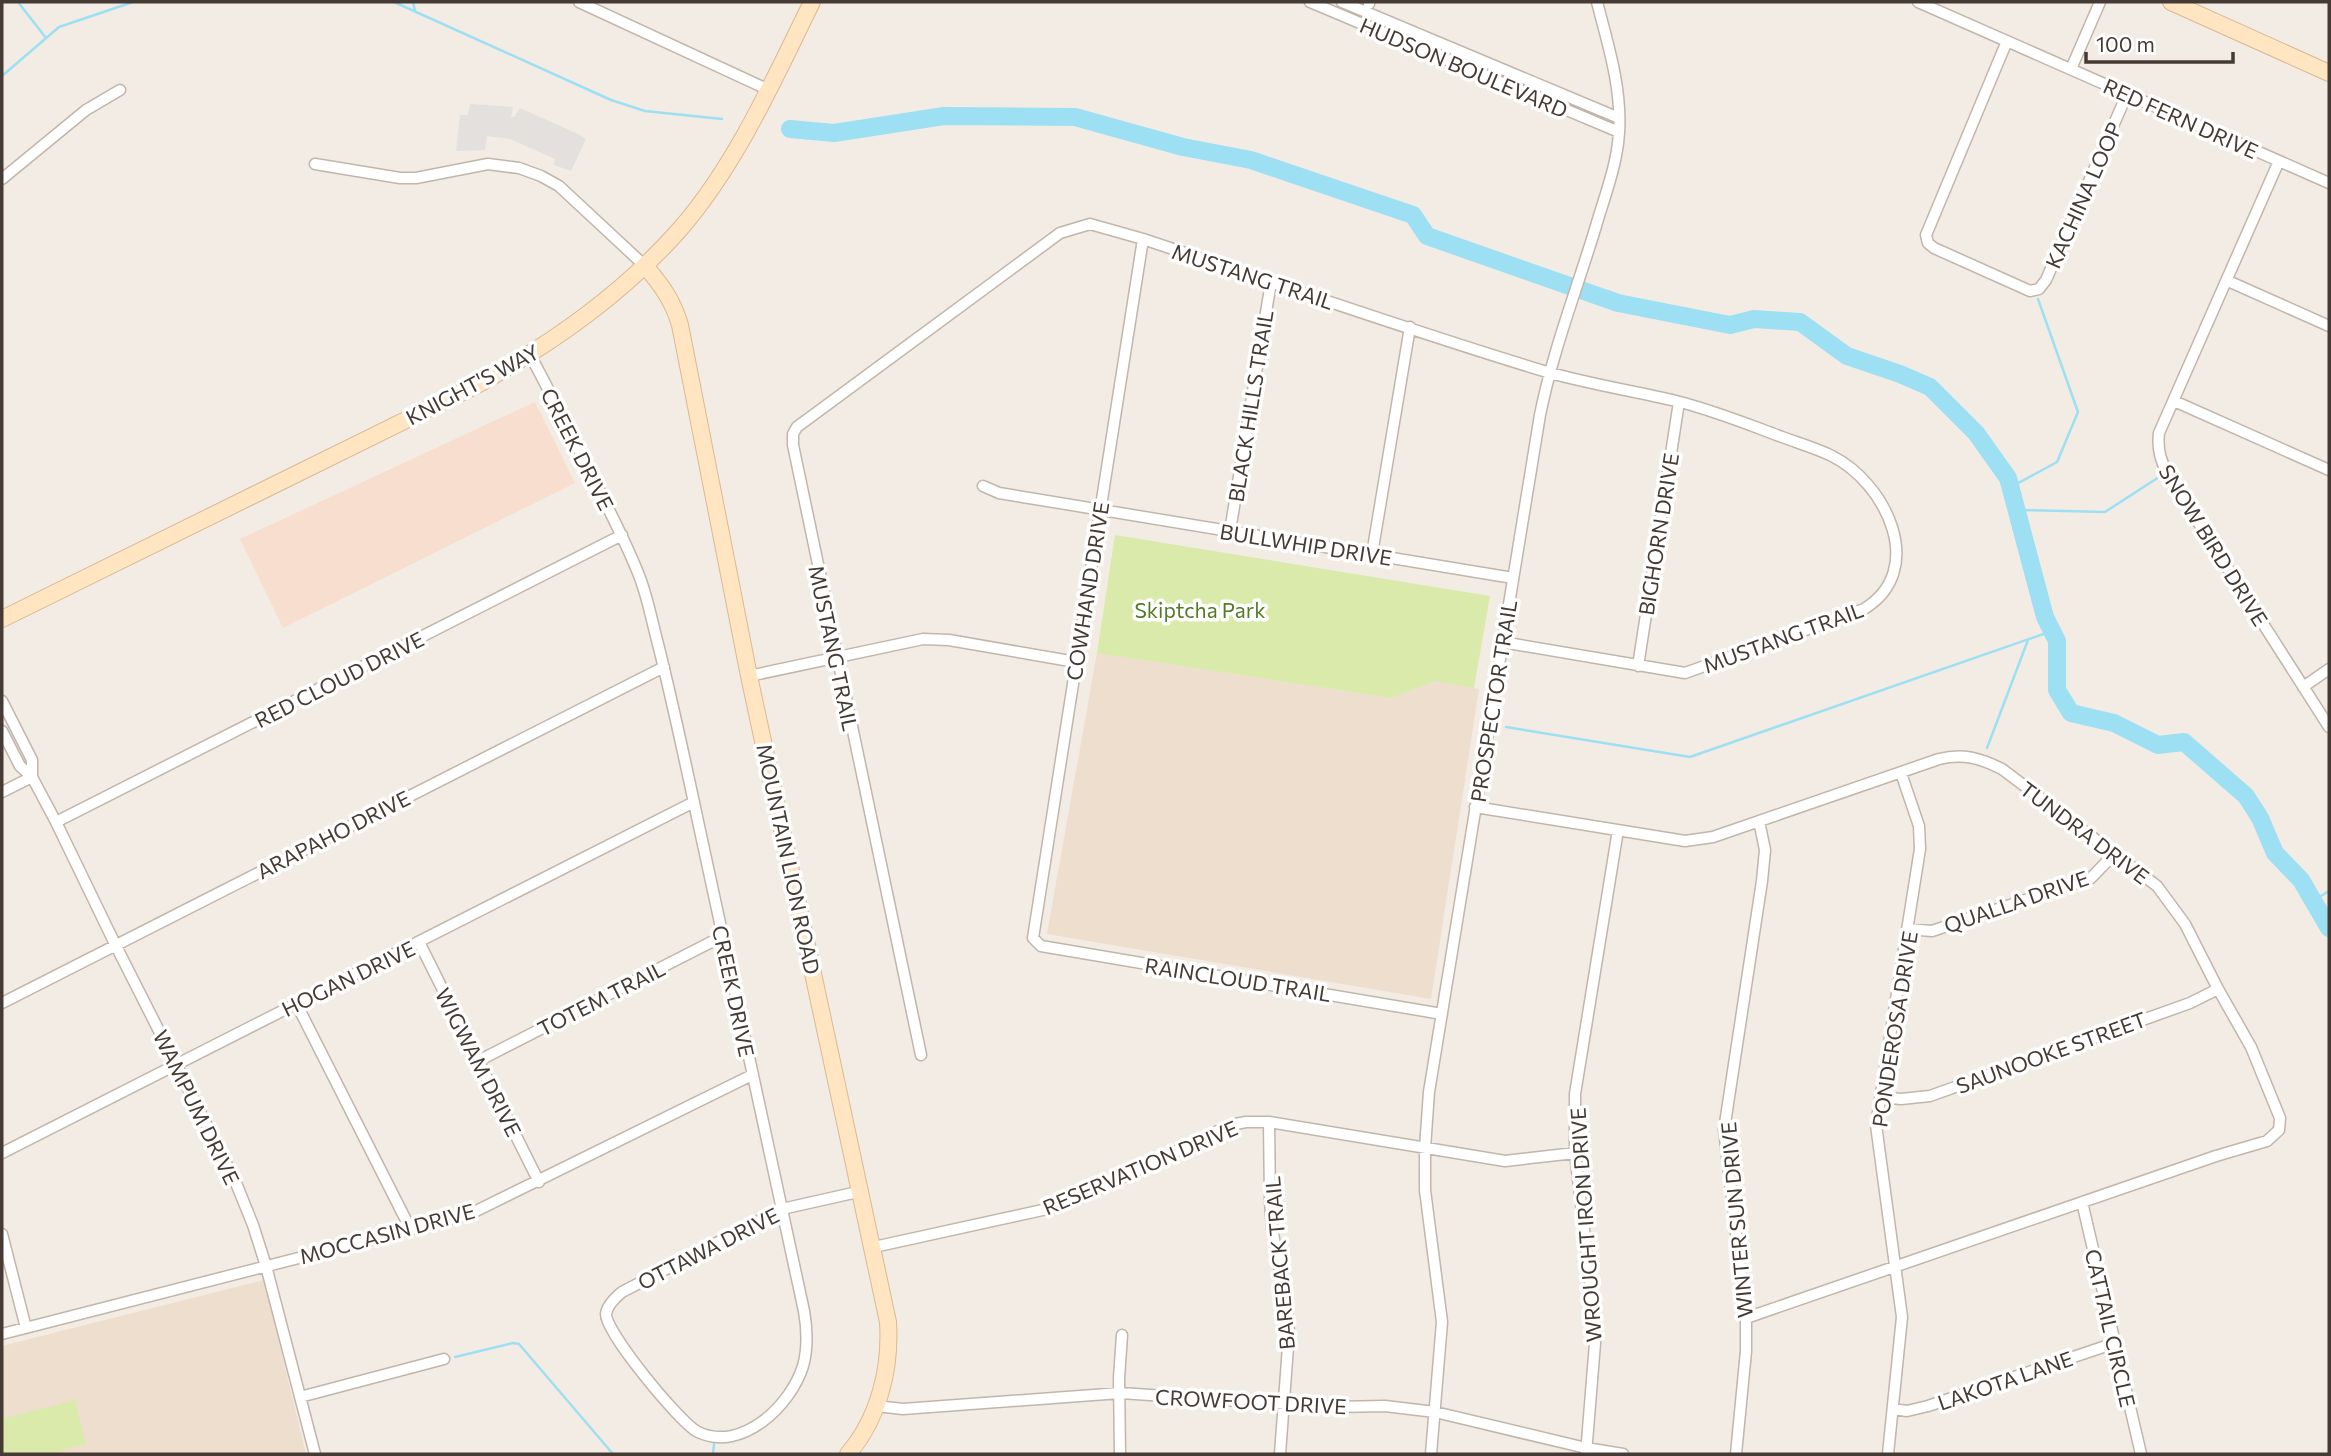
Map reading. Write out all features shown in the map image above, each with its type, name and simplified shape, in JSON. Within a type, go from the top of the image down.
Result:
[{"type":"street","points":[[579,2],[769,90]]},
{"type":"street","name":"KNIGHT'S WAY","points":[[2,619],[479,384],[530,355],[593,311],[645,266],[682,226],[703,198],[743,138],[812,2]]},
{"type":"street","name":"HUDSON BOULEVARD","points":[[1310,2],[1619,132]]},
{"type":"street","name":"HUDSON BOULEVARD","points":[[1342,2],[1369,5],[1619,118]]},
{"type":"street","name":"PROSPECTOR TRAIL","points":[[1431,1454],[1442,1322],[1428,1220],[1424,1148],[1429,1092],[1549,372],[1614,168],[1619,132],[1615,69],[1597,2]]},
{"type":"street","name":"RED FERN DRIVE","points":[[1918,2],[2329,183]]},
{"type":"street","points":[[2071,69],[2100,2]]},
{"type":"street","points":[[2171,2],[2329,73]]},
{"type":"street","points":[[1361,23],[1369,5]]},
{"type":"street","name":"KACHINA LOOP","points":[[2007,41],[1926,235],[1928,243],[1934,248],[2030,291],[2039,289],[2046,281],[2127,94]]},
{"type":"street","points":[[2,179],[86,110],[120,90]]},
{"type":"street","name":"SNOW BIRD DRIVE","points":[[2279,161],[2159,433],[2160,459],[2329,727]]},
{"type":"street","points":[[315,164],[400,178],[416,178],[488,164],[519,168],[559,186],[645,266]]},
{"type":"street","name":"MUSTANG TRAIL","points":[[922,1055],[836,658],[793,434],[797,427],[1060,233],[1090,224],[1549,372],[1726,415],[1831,456],[1853,470],[1874,492],[1888,517],[1895,541],[1895,567],[1891,584],[1879,600],[1864,609],[1685,673],[1502,642]]},
{"type":"street","name":"COWHAND DRIVE","points":[[1036,943],[1032,938],[1143,239]]},
{"type":"street","name":"MOUNTAIN LION ROAD","points":[[645,266],[675,306],[680,325],[749,676],[862,1191],[888,1322],[889,1339],[884,1382],[876,1406],[848,1454]]},
{"type":"street","points":[[2228,281],[2329,326]]},
{"type":"street","name":"BLACK HILLS TRAIL","points":[[1230,531],[1271,282]]},
{"type":"street","points":[[1372,555],[1410,327]]},
{"type":"street","name":"CREEK DRIVE","points":[[530,355],[642,580],[664,667],[806,1322],[803,1364],[795,1384],[766,1419],[749,1430],[716,1437],[700,1433],[686,1424],[640,1370],[610,1328],[606,1313]]},
{"type":"street","points":[[2174,401],[2329,470]]},
{"type":"street","name":"BIGHORN DRIVE","points":[[1638,666],[1679,402]]},
{"type":"street","name":"BULLWHIP DRIVE","points":[[983,486],[999,493],[1513,578]]},
{"type":"street","name":"RED CLOUD DRIVE","points":[[56,822],[622,536]]},
{"type":"street","points":[[749,676],[922,639],[1076,662]]},
{"type":"street","name":"ARAPAHO DRIVE","points":[[2,1003],[664,667]]},
{"type":"street","points":[[2302,687],[2329,669]]},
{"type":"street","name":"WAMPUM DRIVE","points":[[2,701],[32,760],[32,777]]},
{"type":"street","name":"WAMPUM DRIVE","points":[[2,731],[20,766],[32,777],[56,822],[236,1183],[266,1266],[315,1454]]},
{"type":"street","name":"TUNDRA DRIVE","points":[[1475,807],[1685,841],[1700,840],[1953,756],[1982,759],[2002,769],[2157,886],[2185,924],[2251,1047],[2280,1118],[2279,1130],[2267,1141],[2216,1156],[1746,1318]]},
{"type":"street","name":"PONDEROSA DRIVE","points":[[1888,1454],[1902,1317],[1877,1133],[1917,877],[1919,838],[1912,803],[1901,772]]},
{"type":"street","points":[[2,792],[32,777]]},
{"type":"street","name":"HOGAN DRIVE","points":[[2,1153],[694,803]]},
{"type":"street","name":"WINTER SUN DRIVE","points":[[1736,1454],[1746,1318],[1724,1130],[1762,881],[1765,850],[1759,821]]},
{"type":"street","name":"WROUGHT IRON DRIVE","points":[[1586,1451],[1596,1331],[1575,1153],[1575,1094],[1618,830]]},
{"type":"street","name":"QUALLA DRIVE","points":[[1908,929],[1932,931],[2091,878],[2115,853]]},
{"type":"street","name":"TOTEM TRAIL","points":[[478,1061],[723,936]]},
{"type":"street","name":"WIGWAM DRIVE","points":[[419,942],[539,1182]]},
{"type":"street","name":"RAINCLOUD TRAIL","points":[[1036,943],[1441,1014]]},
{"type":"street","name":"SAUNOOKE STREET","points":[[1881,1097],[1901,1099],[1930,1096],[2190,1003],[2218,989]]},
{"type":"street","points":[[296,1003],[411,1230]]},
{"type":"street","name":"MOCCASIN DRIVE","points":[[2,1334],[470,1214],[752,1075]]},
{"type":"street","name":"RESERVATION DRIVE","points":[[874,1247],[1056,1207],[1230,1125],[1246,1122],[1269,1122],[1505,1161],[1575,1153]]},
{"type":"street","name":"BAREBACK TRAIL","points":[[1269,1122],[1272,1227],[1289,1333],[1280,1454]]},
{"type":"street","name":"OTTAWA DRIVE","points":[[606,1313],[611,1302],[622,1292],[782,1209],[862,1191]]},
{"type":"street","name":"CATTAIL CIRCLE","points":[[2082,1202],[2141,1454]]},
{"type":"street","points":[[2,1234],[26,1328]]},
{"type":"street","points":[[1120,1454],[1122,1335]]},
{"type":"street","name":"LAKOTA LANE","points":[[1893,1409],[1908,1411],[1927,1406],[2115,1343]]},
{"type":"street","points":[[300,1397],[444,1359]]},
{"type":"street","name":"CROWFOOT DRIVE","points":[[876,1406],[903,1409],[1120,1393],[1285,1404],[1385,1406],[1435,1412],[1586,1451],[1623,1454]]},
{"type":"shaded area","points":[[470,104],[513,107],[511,117],[514,117],[520,108],[586,139],[571,171],[554,165],[555,159],[510,139],[487,136],[485,150],[456,151],[460,115],[468,115]]},
{"type":"shaded area","points":[[535,402],[575,483],[283,628],[240,539]]},
{"type":"shaded area","points":[[1097,653],[1392,698],[1436,681],[1479,689],[1431,999],[1047,934]]},
{"type":"shaded area","points":[[264,1280],[306,1454],[2,1454],[2,1346]]},
{"type":"green space","name":"Skiptcha Park","points":[[1115,535],[1490,596],[1474,688],[1436,681],[1392,698],[1097,653]]},
{"type":"green space","points":[[75,1400],[86,1444],[48,1454],[2,1454],[2,1419]]},
{"type":"waterway","points":[[18,2],[46,38]]},
{"type":"waterway","points":[[2,76],[59,27],[133,2]]},
{"type":"waterway","points":[[394,2],[611,100],[645,111],[722,119]]},
{"type":"waterway","points":[[413,2],[415,11]]},
{"type":"waterway","points":[[790,129],[834,133],[944,116],[1075,117],[1183,147],[1251,160],[1413,215],[1427,236],[1618,303],[1730,325],[1754,319],[1800,322],[1847,356],[1930,387],[1976,433],[2008,478],[2045,617],[2057,641],[2057,690],[2071,713],[2114,723],[2158,745],[2184,742],[2246,796],[2260,818],[2275,853],[2301,880],[2329,928]]},
{"type":"waterway","points":[[2011,487],[2057,462],[2078,412],[2038,299]]},
{"type":"waterway","points":[[2018,510],[2105,512],[2159,477]]},
{"type":"waterway","points":[[1506,727],[1690,757],[2052,631]]},
{"type":"waterway","points":[[1987,748],[2028,640]]},
{"type":"waterway","points":[[2313,901],[2329,891]]},
{"type":"waterway","points":[[455,1357],[513,1343],[519,1344],[613,1454]]},
{"type":"waterway","points":[[713,1454],[714,1444]]}]
